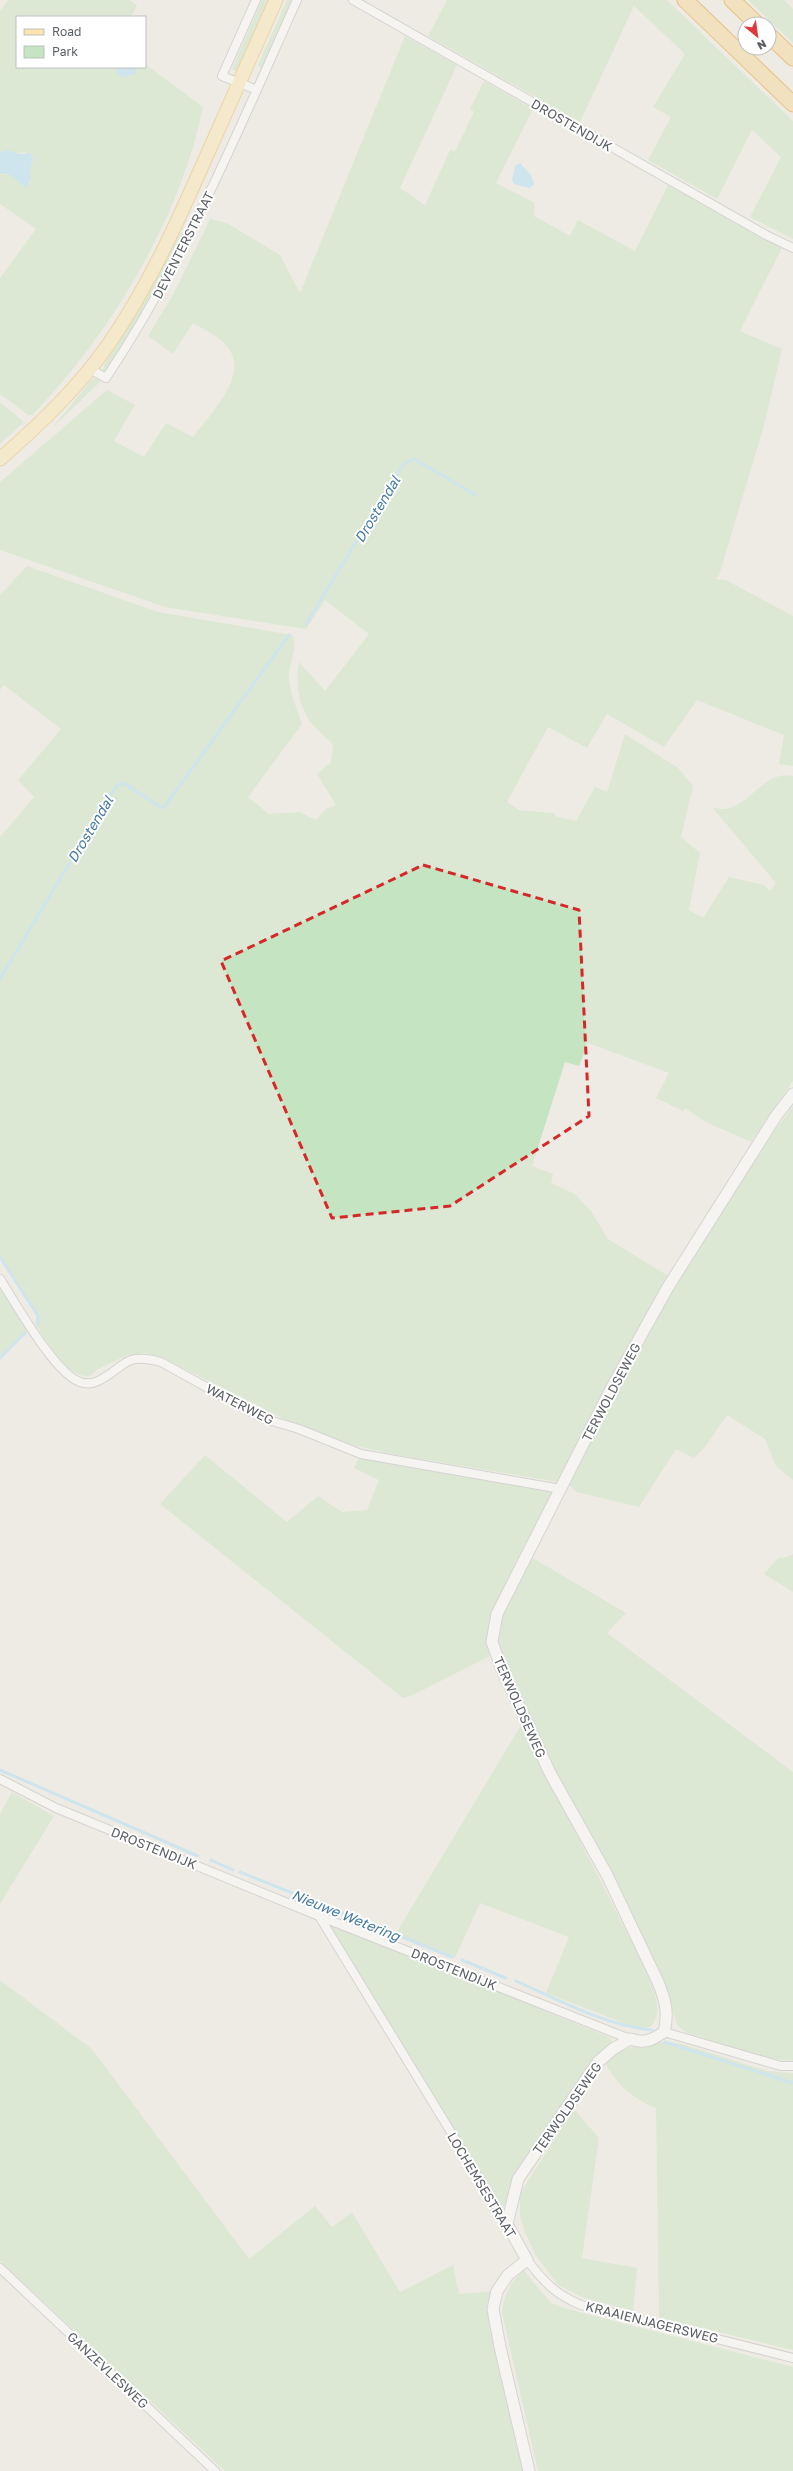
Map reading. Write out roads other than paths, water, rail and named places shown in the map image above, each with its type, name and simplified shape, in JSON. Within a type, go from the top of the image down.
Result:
[{"type":"highway","points":[[685,0],[793,104]]},
{"type":"highway","points":[[732,0],[749,16]]},
{"type":"highway","points":[[777,43],[793,58]]},
{"type":"main road","name":"DEVENTERSTRAAT","points":[[0,459],[56,407],[90,369],[130,312],[152,275],[179,219],[276,0]]},
{"type":"street","points":[[256,0],[222,76],[257,90]]},
{"type":"street","name":"DEVENTERSTRAAT","points":[[90,369],[106,378],[161,291],[193,229],[297,0]]},
{"type":"street","name":"DROSTENDIJK","points":[[353,0],[766,235],[793,248]]},
{"type":"street","name":"TERWOLDSEWEG","points":[[660,2034],[667,2010],[658,1982],[607,1876],[550,1774],[501,1667],[492,1642],[498,1614],[610,1391],[668,1287],[776,1116],[793,1094]]},
{"type":"street","name":"WATERWEG","points":[[0,1279],[48,1351],[61,1367],[79,1382],[91,1384],[121,1364],[133,1358],[161,1362],[262,1418],[299,1429],[361,1454],[561,1489]]},
{"type":"street","name":"DROSTENDIJK","points":[[0,1779],[56,1808],[319,1916],[630,2039]]},
{"type":"street","name":"LOCHEMSESTRAAT","points":[[319,1916],[507,2224],[526,2260]]},
{"type":"street","points":[[630,2039],[644,2042],[660,2034],[781,2066],[793,2066]]},
{"type":"street","name":"TERWOLDSEWEG","points":[[507,2224],[518,2179],[598,2062],[613,2049],[630,2039]]},
{"type":"street","points":[[526,2260],[508,2275],[497,2291],[493,2309],[500,2347],[529,2471]]},
{"type":"street","name":"KRAAIENJAGERSWEG","points":[[526,2260],[545,2284],[563,2297],[581,2305],[793,2358]]},
{"type":"street","name":"GANZEVLESWEG","points":[[0,2268],[215,2471]]},
{"type":"water","points":[[115,68],[138,68],[135,74],[125,77],[117,74]]},
{"type":"water","points":[[7,150],[20,154],[30,153],[34,160],[31,166],[30,180],[27,187],[20,184],[9,175],[0,174],[0,152]]},
{"type":"water","points":[[520,163],[531,175],[534,184],[530,188],[514,184],[512,180],[515,166]]},
{"type":"waterway","name":"Drostendal","points":[[306,624],[404,464],[414,459],[476,495]]},
{"type":"waterway","name":"Drostendal","points":[[0,979],[114,789],[119,784],[125,784],[162,808],[165,806],[289,635]]},
{"type":"waterway","name":"Drostendal","points":[[0,1257],[38,1316],[37,1324]]},
{"type":"waterway","name":"Drostendal","points":[[0,1358],[25,1333]]},
{"type":"waterway","name":"Nieuwe Wetering","points":[[0,1770],[198,1856]]},
{"type":"waterway","name":"Nieuwe Wetering","points":[[211,1860],[233,1870]]},
{"type":"waterway","name":"Nieuwe Wetering","points":[[240,1872],[452,1957]]},
{"type":"waterway","name":"Nieuwe Wetering","points":[[462,1960],[506,1978]]},
{"type":"waterway","name":"Nieuwe Wetering","points":[[516,1981],[582,2011],[617,2023],[652,2030]]},
{"type":"waterway","name":"Nieuwe Wetering","points":[[665,2042],[793,2083]]}]
